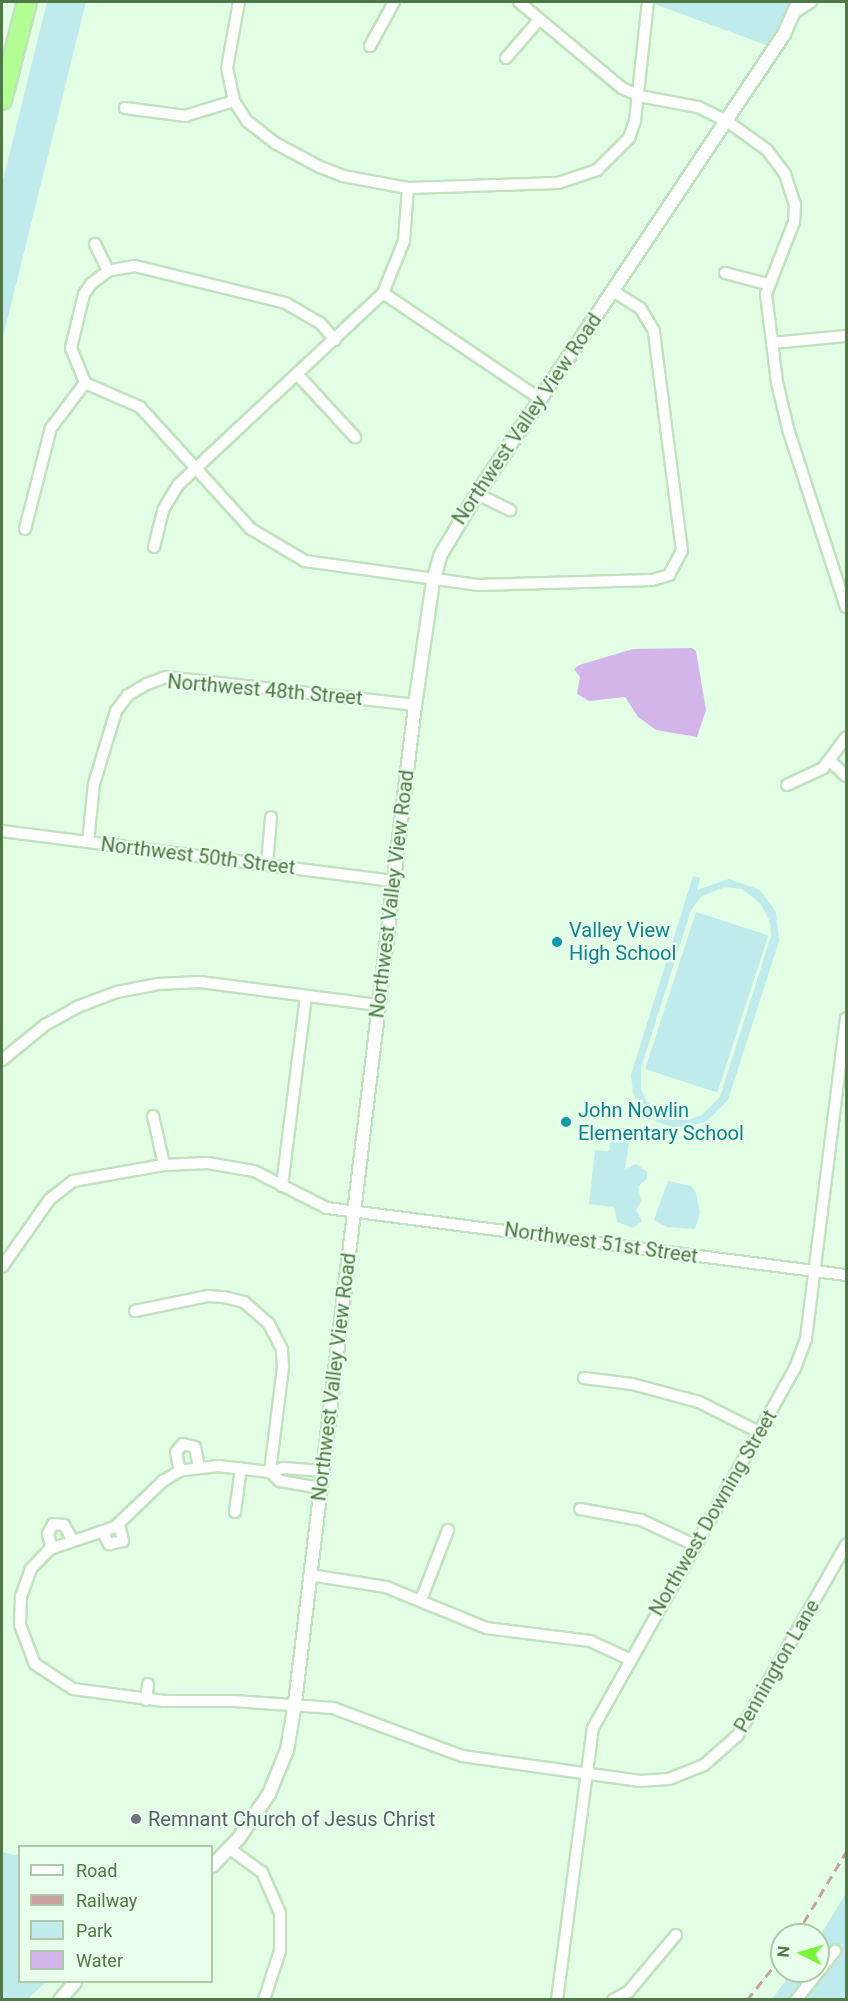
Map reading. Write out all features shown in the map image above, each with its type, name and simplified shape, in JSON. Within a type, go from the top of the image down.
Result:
[{"type":"highway","points":[[2,100],[27,2]]},
{"type":"street","points":[[239,2],[227,69],[234,101],[248,120],[296,156],[343,176],[408,188],[558,183],[578,178],[613,157],[628,138],[639,96],[638,80],[648,2]]},
{"type":"street","points":[[370,46],[394,2]]},
{"type":"street","points":[[519,2],[622,88],[639,96],[698,107],[728,121],[768,150],[791,188],[795,204],[790,239],[767,284],[772,343],[788,429],[846,607]]},
{"type":"street","points":[[797,7],[811,2]]},
{"type":"street","name":"Northwest Valley View Road","points":[[213,1865],[230,1849],[258,1814],[279,1773],[295,1703],[378,1005],[415,705],[433,581],[450,535],[728,121],[797,7]]},
{"type":"street","points":[[507,58],[539,20]]},
{"type":"street","points":[[125,108],[185,116],[234,101]]},
{"type":"street","points":[[154,547],[169,496],[195,468],[335,340],[382,293],[404,241],[408,188]]},
{"type":"street","points":[[95,244],[108,272]]},
{"type":"street","points":[[335,340],[320,323],[286,303],[135,266],[108,272],[84,294],[72,337],[73,360],[86,383],[140,407],[251,529],[288,554],[326,566],[477,585],[637,583],[669,575],[678,563],[682,551],[654,331],[640,308],[613,291]]},
{"type":"street","points":[[725,273],[767,284]]},
{"type":"street","points":[[382,293],[540,399]]},
{"type":"street","points":[[772,343],[846,336]]},
{"type":"street","points":[[297,374],[355,437]]},
{"type":"street","points":[[25,529],[51,428],[86,383]]},
{"type":"street","points":[[477,494],[510,510]]},
{"type":"street","name":"Northwest 48th Street","points":[[88,842],[94,784],[116,711],[128,696],[147,684],[166,677],[415,705]]},
{"type":"street","points":[[787,785],[804,780],[830,761],[846,737]]},
{"type":"street","points":[[830,761],[846,776]]},
{"type":"street","points":[[267,864],[271,818]]},
{"type":"street","name":"Northwest 50th Street","points":[[2,831],[395,881]]},
{"type":"street","points":[[2,1060],[58,1016],[100,998],[138,987],[200,982],[378,1005]]},
{"type":"street","points":[[282,1186],[306,997]]},
{"type":"street","name":"Northwest Downing Street","points":[[557,2000],[585,1772],[593,1728],[629,1659],[795,1368],[806,1339],[846,1018]]},
{"type":"street","points":[[153,1116],[164,1165]]},
{"type":"street","name":"Northwest 51st Street","points":[[2,1267],[59,1190],[88,1176],[164,1165],[208,1162],[238,1166],[282,1186],[316,1206],[846,1275]]},
{"type":"street","points":[[135,1311],[208,1296],[224,1297],[244,1302],[269,1324],[282,1350],[283,1367],[270,1472]]},
{"type":"street","points":[[584,1378],[632,1384],[699,1402],[759,1432]]},
{"type":"street","points":[[180,1471],[176,1452],[183,1444],[195,1447],[199,1467]]},
{"type":"street","points":[[72,1539],[64,1525],[53,1524],[48,1534],[52,1548],[119,1523],[163,1481],[180,1471],[199,1467],[241,1468],[270,1472],[283,1468],[323,1471]]},
{"type":"street","points":[[235,1512],[241,1468]]},
{"type":"street","points":[[270,1472],[280,1480],[321,1488]]},
{"type":"street","points":[[580,1509],[641,1520],[695,1545]]},
{"type":"street","points":[[102,1531],[109,1544],[123,1541],[124,1530],[119,1523]]},
{"type":"street","points":[[421,1599],[448,1530]]},
{"type":"street","name":"Pennington Lane","points":[[52,1548],[31,1569],[21,1596],[20,1625],[35,1664],[73,1689],[146,1700],[295,1703],[361,1716],[448,1753],[640,1781],[669,1779],[704,1765],[721,1753],[738,1735],[846,1545]]},
{"type":"street","points":[[310,1575],[386,1587],[421,1599],[486,1628],[590,1641],[629,1659]]},
{"type":"street","points":[[146,1700],[148,1684]]},
{"type":"street","points":[[230,1849],[262,1872],[280,1913],[280,1951],[264,2000]]},
{"type":"street","points":[[613,2000],[629,1991],[676,1935]]},
{"type":"street","points":[[796,2000],[835,1951]]},
{"type":"street","points":[[60,2000],[74,1983]]},
{"type":"green space","points":[[47,2],[86,2],[2,341],[2,184]]},
{"type":"green space","points":[[649,2],[798,2],[774,48]]},
{"type":"green space","points":[[693,876],[700,878],[697,890],[729,879],[760,890],[776,912],[779,941],[728,1100],[706,1122],[676,1128],[657,1122],[642,1109],[633,1093],[631,1075]],"holes":[[[725,887],[742,889],[761,904],[770,922],[771,936],[720,1097],[702,1115],[688,1120],[671,1119],[647,1102],[641,1089],[641,1068],[691,910],[702,896]]]},
{"type":"green space","points":[[696,912],[768,935],[717,1092],[645,1069]]},
{"type":"green space","points":[[612,1129],[629,1141],[625,1169],[636,1164],[647,1172],[647,1178],[638,1187],[641,1201],[636,1210],[642,1221],[633,1228],[617,1222],[614,1207],[589,1204],[595,1150],[609,1151]]},
{"type":"green space","points":[[668,1181],[691,1186],[696,1193],[700,1213],[695,1229],[667,1227],[654,1220]]},
{"type":"green space","points":[[2,1852],[18,1856],[18,1983],[45,1983],[28,1999],[2,1999]]},
{"type":"green space","points":[[846,1893],[846,1999],[771,2000],[784,1983],[830,1983],[830,1923],[828,1923]]},
{"type":"water","points":[[692,648],[696,651],[706,710],[697,737],[656,730],[638,717],[625,697],[589,701],[577,694],[580,677],[574,669],[579,665],[633,649]]},
{"type":"railway","points":[[803,1923],[846,1852]]},
{"type":"railway","points":[[747,2000],[770,1971]]},
{"type":"place","name":"Valley View High School","points":[[557,942]]},
{"type":"place","name":"John Nowlin Elementary School","points":[[566,1122]]},
{"type":"place","name":"Remnant Church of Jesus Christ","points":[[136,1819]]}]
